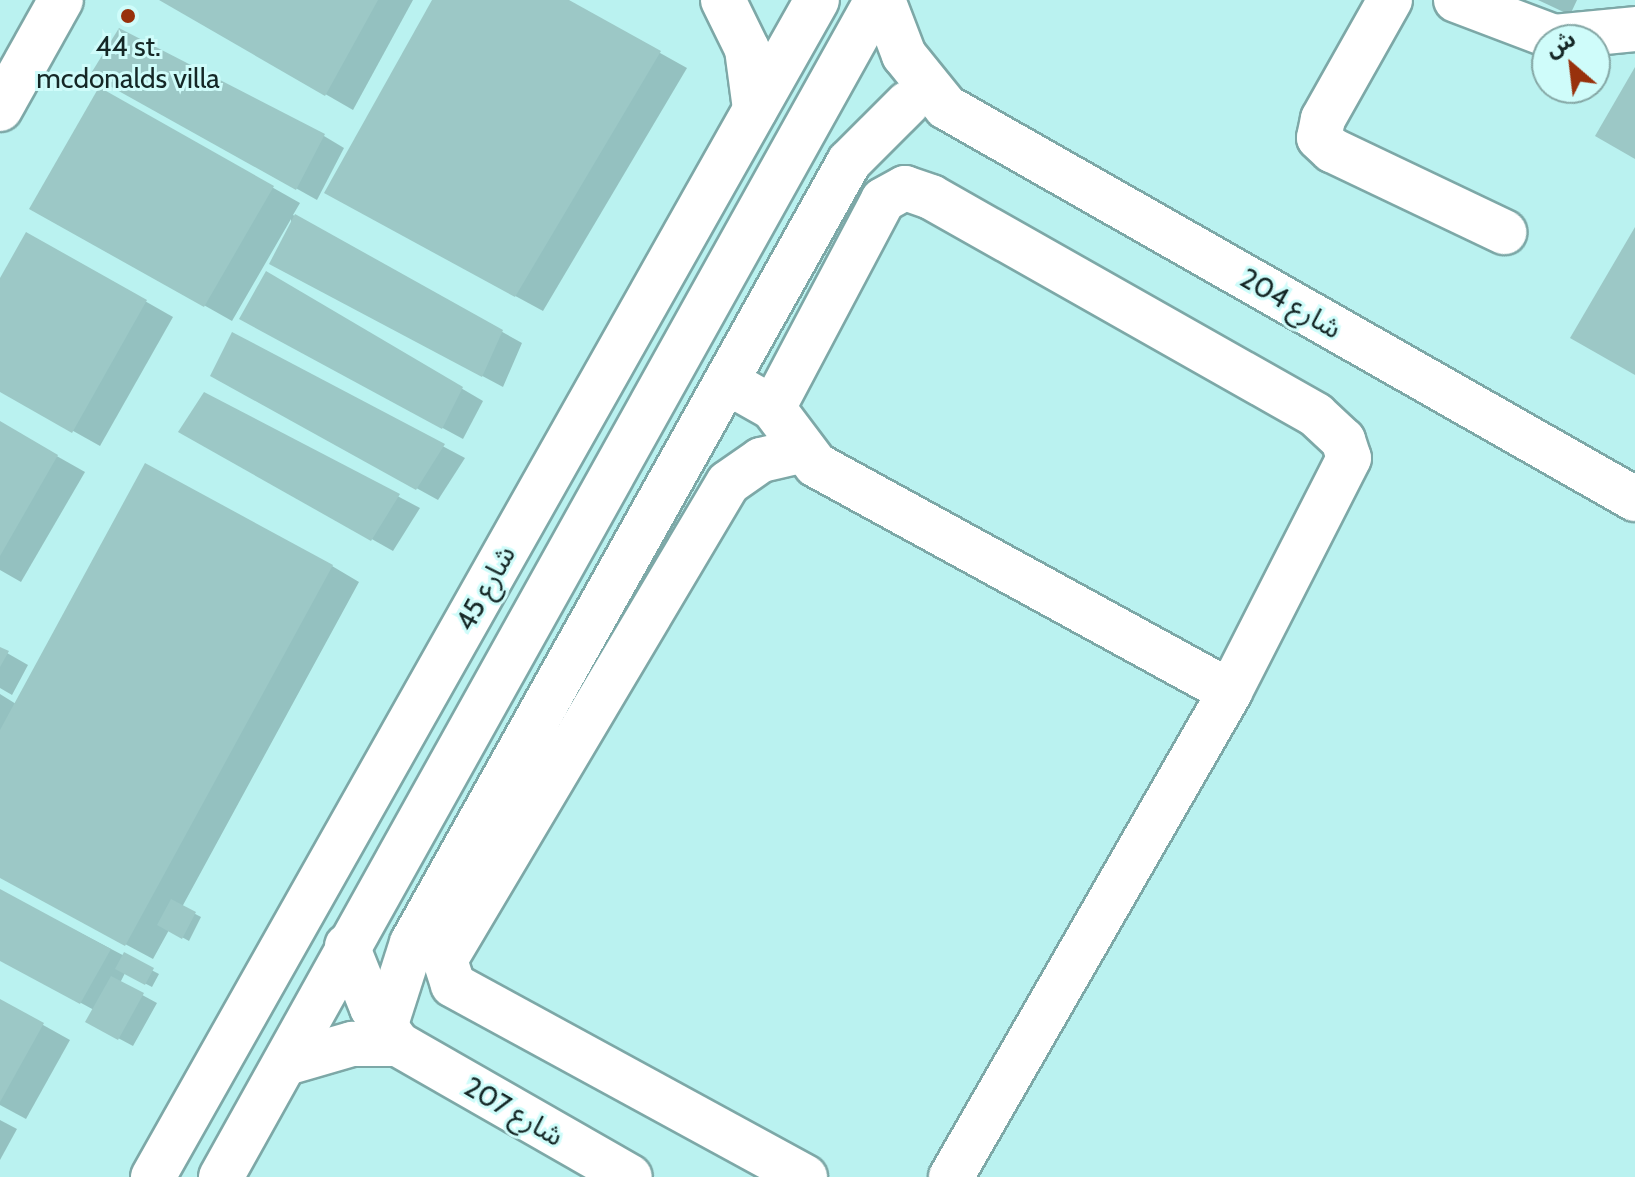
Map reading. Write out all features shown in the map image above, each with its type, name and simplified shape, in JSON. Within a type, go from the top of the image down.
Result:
[{"type":"street","points":[[0,109],[61,0]]},
{"type":"street","points":[[723,0],[747,49],[755,109]]},
{"type":"street","name":"شارع 45","points":[[153,1177],[817,0]]},
{"type":"street","name":"شارع 45","points":[[221,1177],[286,1063],[347,946],[877,0]]},
{"type":"street","name":"شارع 204","points":[[883,0],[927,105],[1635,499]]},
{"type":"street","points":[[1390,0],[1323,119],[1319,138],[1332,150],[1504,232]]},
{"type":"street","points":[[1456,0],[1554,37],[1635,29]]},
{"type":"street","points":[[799,139],[857,111],[927,105]]},
{"type":"street","points":[[391,1036],[412,943],[729,383],[849,162],[927,105]]},
{"type":"street","points":[[773,408],[883,200],[905,188],[931,197],[1316,415],[1343,440],[1349,458],[1230,692],[951,1177]]},
{"type":"street","points":[[729,383],[773,408],[816,465],[1230,692]]},
{"type":"street","points":[[804,450],[761,460],[728,483],[445,960],[453,985],[805,1177]]},
{"type":"street","points":[[347,946],[391,1036]]},
{"type":"street","name":"شارع 207","points":[[286,1063],[391,1036],[630,1177]]},
{"type":"shaded area","points":[[0,0],[1635,0],[1635,1177],[0,1177]]},
{"type":"building","points":[[159,0],[378,0],[325,96]]},
{"type":"building","points":[[432,0],[569,0],[661,51],[515,297],[324,193]]},
{"type":"building","points":[[119,28],[325,134],[296,190],[90,75]]},
{"type":"building","points":[[1635,67],[1635,159],[1595,136]]},
{"type":"building","points":[[99,87],[274,186],[204,307],[29,209]]},
{"type":"building","points":[[295,214],[503,330],[482,377],[269,264]]},
{"type":"building","points":[[1635,227],[1635,375],[1570,338]]},
{"type":"building","points":[[26,232],[147,300],[72,433],[0,392],[0,278]]},
{"type":"building","points":[[266,271],[463,387],[442,429],[239,319]]},
{"type":"building","points":[[232,332],[445,444],[416,490],[210,376]]},
{"type":"building","points":[[204,392],[400,494],[371,541],[178,432]]},
{"type":"building","points":[[0,421],[58,455],[0,556]]},
{"type":"building","points":[[145,463],[333,565],[125,946],[0,878],[0,730]]},
{"type":"building","points":[[0,647],[9,651],[0,667]]},
{"type":"building","points":[[0,889],[111,949],[80,1004],[0,961]]},
{"type":"building","points":[[171,899],[196,912],[182,939],[157,925]]},
{"type":"building","points":[[124,952],[154,968],[145,985],[115,969]]},
{"type":"building","points":[[111,976],[144,993],[118,1040],[85,1022]]},
{"type":"building","points":[[0,999],[44,1023],[0,1102]]},
{"type":"place","name":"44 st. mcdonalds villa","points":[[128,16]]}]
